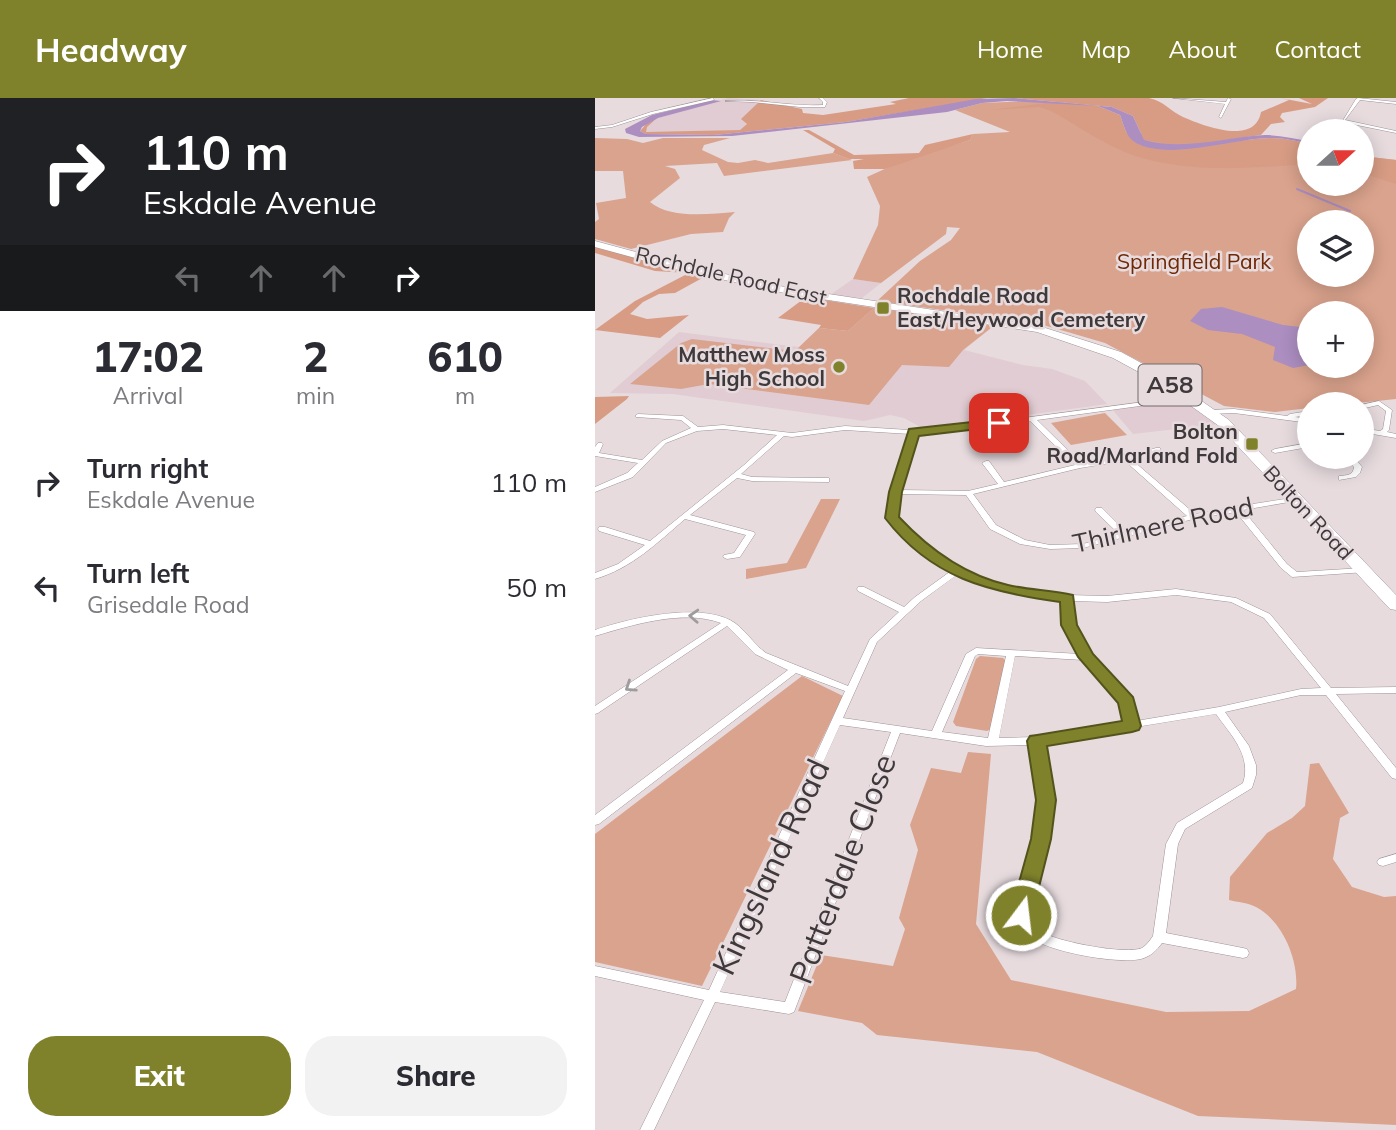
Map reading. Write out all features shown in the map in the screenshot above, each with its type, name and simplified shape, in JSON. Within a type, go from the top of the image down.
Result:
[{"type":"highway","name":"Rochdale Road East","points":[[595,244],[731,280],[868,303]]},
{"type":"highway","name":"Bolton Road","points":[[868,303],[1002,322],[1066,336],[1135,363],[1224,423],[1396,605]]},
{"type":"street","points":[[727,101],[748,98],[806,108],[824,106],[825,102],[821,98]]},
{"type":"street","points":[[1175,98],[1229,100],[1221,117]]},
{"type":"street","points":[[1396,103],[1361,98],[1343,121],[1396,132]]},
{"type":"street","points":[[595,128],[713,99]]},
{"type":"street","points":[[595,489],[630,475],[664,443],[696,429],[723,427],[781,435],[845,428],[925,433],[1189,398]]},
{"type":"street","points":[[1374,404],[1379,403],[1388,410],[1386,430],[1382,433]]},
{"type":"street","points":[[1210,412],[1225,410],[1297,419]]},
{"type":"street","points":[[1289,417],[1297,414]]},
{"type":"street","points":[[638,416],[683,418],[696,429]]},
{"type":"street","points":[[1032,419],[1080,466]]},
{"type":"street","points":[[914,432],[896,492],[892,518],[918,546],[957,572],[1004,589],[1067,598],[1107,599],[1176,592],[1233,600],[1267,616],[1396,775]]},
{"type":"street","points":[[1374,432],[1396,436]]},
{"type":"street","points":[[595,576],[612,572],[637,557],[757,459],[781,435]]},
{"type":"street","points":[[600,444],[595,454],[642,462]]},
{"type":"street","points":[[1275,451],[1297,447]]},
{"type":"street","points":[[896,492],[968,493],[1080,466],[1126,459],[1158,449]]},
{"type":"street","points":[[1126,459],[1193,517]]},
{"type":"street","points":[[986,463],[1003,485]]},
{"type":"street","points":[[1349,478],[1358,472],[1358,469]]},
{"type":"street","points":[[735,475],[753,479],[826,480]]},
{"type":"street","name":"Thirlmere Road","points":[[968,493],[993,527],[1023,542],[1050,547],[1083,546],[1193,517],[1295,499]]},
{"type":"street","points":[[1237,508],[1284,566],[1295,575],[1363,570]]},
{"type":"street","points":[[1098,510],[1123,534]]},
{"type":"street","points":[[684,516],[751,534],[737,555],[727,557]]},
{"type":"street","points":[[602,529],[651,544]]},
{"type":"street","name":"Kingsland Road","points":[[647,1130],[712,996],[837,721],[848,690],[873,641],[918,598],[957,572]]},
{"type":"street","points":[[861,589],[904,611]]},
{"type":"street","points":[[1067,598],[1069,625],[1086,657],[1127,701],[1132,726]]},
{"type":"street","points":[[595,633],[611,627],[678,616],[712,617],[727,622],[760,653],[848,690]]},
{"type":"street","points":[[595,711],[727,622]]},
{"type":"street","points":[[936,734],[971,654],[983,650],[1086,657]]},
{"type":"street","points":[[993,741],[1011,652]]},
{"type":"street","points":[[595,821],[795,669]]},
{"type":"street","points":[[837,721],[993,741],[1037,741],[1219,710],[1301,692],[1396,690]]},
{"type":"street","points":[[1037,741],[1046,800],[1041,839],[1021,915],[1039,937],[1084,950],[1127,956],[1141,954],[1154,946],[1159,937],[1172,844],[1181,826],[1248,785],[1252,776],[1253,767],[1249,757],[1219,710]]},
{"type":"street","name":"Patterdale Close","points":[[712,996],[789,1008],[897,729]]},
{"type":"street","points":[[1383,862],[1396,858]]},
{"type":"street","points":[[1159,937],[1243,953]]},
{"type":"street","points":[[595,971],[712,996]]},
{"type":"shaded area","points":[[728,98],[761,100],[742,119],[747,124],[740,130],[646,133],[646,127],[658,118]]},
{"type":"shaded area","points":[[909,98],[987,98],[846,122],[714,135],[646,134],[640,131],[648,122],[657,118],[647,127],[646,132],[740,130],[747,124],[741,119],[761,100],[802,109],[803,113],[823,115],[896,104],[890,102]]},
{"type":"shaded area","points":[[1014,98],[1149,98],[1192,121],[1228,131],[1239,131],[1257,122],[1261,112],[1289,100],[1280,98],[1312,104],[1299,98],[1328,98],[1315,107],[1282,113],[1280,117],[1285,122],[1271,124],[1261,135],[1203,143],[1170,144],[1144,140],[1133,116],[1112,107]]},
{"type":"shaded area","points":[[1014,98],[1112,107],[1133,116],[1144,140],[1159,143],[1189,144],[1265,135],[1297,139],[1297,141],[1271,138],[1184,149],[1150,148],[1130,138],[1120,115],[1098,106],[1007,101],[982,103],[947,112],[732,136],[639,137],[626,133],[625,129],[652,115],[712,100],[721,101],[658,118],[640,131],[646,134],[714,135],[846,122],[976,99]]},
{"type":"shaded area","points":[[1054,102],[1098,106],[1120,115],[1130,138],[1150,148],[1184,149],[1256,139],[1281,139],[1297,142],[1297,165],[1204,168],[1162,163],[1118,149],[1040,107],[990,110]]},
{"type":"shaded area","points":[[803,130],[809,130],[854,155],[919,153],[925,145],[973,134],[970,140],[885,169],[854,169],[853,161],[864,159],[849,159],[833,153],[835,149]]},
{"type":"shaded area","points":[[1374,157],[1396,160],[1396,184],[1374,177]]},
{"type":"shaded area","points":[[595,247],[706,276],[675,293],[659,294],[643,302],[630,314],[647,319],[689,315],[660,338],[595,330],[635,301],[689,273],[655,271],[595,253]]},
{"type":"shaded area","points":[[853,279],[881,283],[862,298],[830,295]]},
{"type":"shaded area","points":[[806,297],[874,308],[848,331],[819,328],[821,325],[778,318]]},
{"type":"shaded area","points":[[1222,307],[1297,327],[1297,367],[1273,360],[1275,347],[1242,334],[1208,330],[1190,321],[1201,309]]},
{"type":"shaded area","name":"Matthew Moss High School","points":[[874,308],[996,324],[964,350],[1023,365],[1052,369],[1085,381],[1107,404],[924,429],[904,418],[890,415],[864,421],[673,394],[610,393],[679,332],[799,347],[819,328],[848,331]]},
{"type":"shaded area","points":[[629,396],[627,399],[595,424],[595,397]]},
{"type":"shaded area","points":[[1185,401],[1219,424],[1133,434],[1112,409]]},
{"type":"green space","name":"Springfield Park","points":[[1027,101],[1076,104],[1126,133],[1297,143],[1297,196],[1374,196],[1374,157],[1396,160],[1396,399],[1374,401],[1374,392],[1297,392],[1297,409],[1275,412],[1224,406],[1105,343],[1036,323],[877,301],[920,261],[951,240],[960,228],[947,227],[946,234],[881,283],[853,279],[878,225],[880,206],[867,177],[900,162],[970,140],[973,134],[1010,132],[955,110],[982,103]]},
{"type":"green space","points":[[595,138],[627,139],[643,143],[663,138],[730,138],[704,145],[702,150],[728,162],[738,163],[755,160],[768,163],[833,153],[852,160],[724,176],[717,163],[665,166],[675,169],[680,178],[650,202],[679,213],[735,212],[723,232],[691,234],[631,249],[595,239],[595,222],[599,219],[596,203],[626,198],[623,171],[595,171]]},
{"type":"green space","points":[[874,308],[996,324],[963,350],[949,367],[902,365],[869,405],[709,384],[681,389],[630,384],[681,343],[692,339],[795,351],[819,328],[848,331]]},
{"type":"green space","points":[[1105,413],[1127,435],[1071,445],[1051,423]]},
{"type":"green space","points":[[821,499],[840,499],[806,568],[746,579],[746,569],[787,563]]},
{"type":"green space","points":[[980,656],[1003,658],[1006,661],[991,729],[987,731],[956,726],[953,722],[976,659]]},
{"type":"green space","points":[[802,676],[843,696],[702,986],[595,962],[595,834]]},
{"type":"green space","points":[[968,752],[991,754],[976,924],[1011,980],[1166,1012],[1249,1011],[1296,989],[1292,954],[1281,932],[1266,913],[1256,907],[1229,900],[1230,877],[1267,833],[1292,818],[1305,806],[1310,764],[1319,763],[1349,813],[1340,818],[1333,859],[1352,887],[1384,897],[1396,896],[1396,1125],[1198,1116],[1037,1052],[877,1035],[862,1023],[798,1011],[821,955],[893,966],[905,929],[899,918],[918,850],[910,825],[931,768],[961,773]]},
{"type":"waterway","points":[[1314,196],[1348,210]]},
{"type":"place","name":"Rochdale Road East/Heywood Cemetery","points":[[883,308]]},
{"type":"place","name":"Matthew Moss High School","points":[[839,367]]},
{"type":"place","name":"Bolton Road/Marland Fold","points":[[1252,444]]},
{"type":"route","points":[[999,423],[925,433],[914,432],[896,492],[892,518],[918,546],[957,572],[1004,589],[1067,598],[1069,625],[1086,657],[1127,701],[1132,726],[1037,741],[1046,800],[1041,839],[1021,915]]}]
